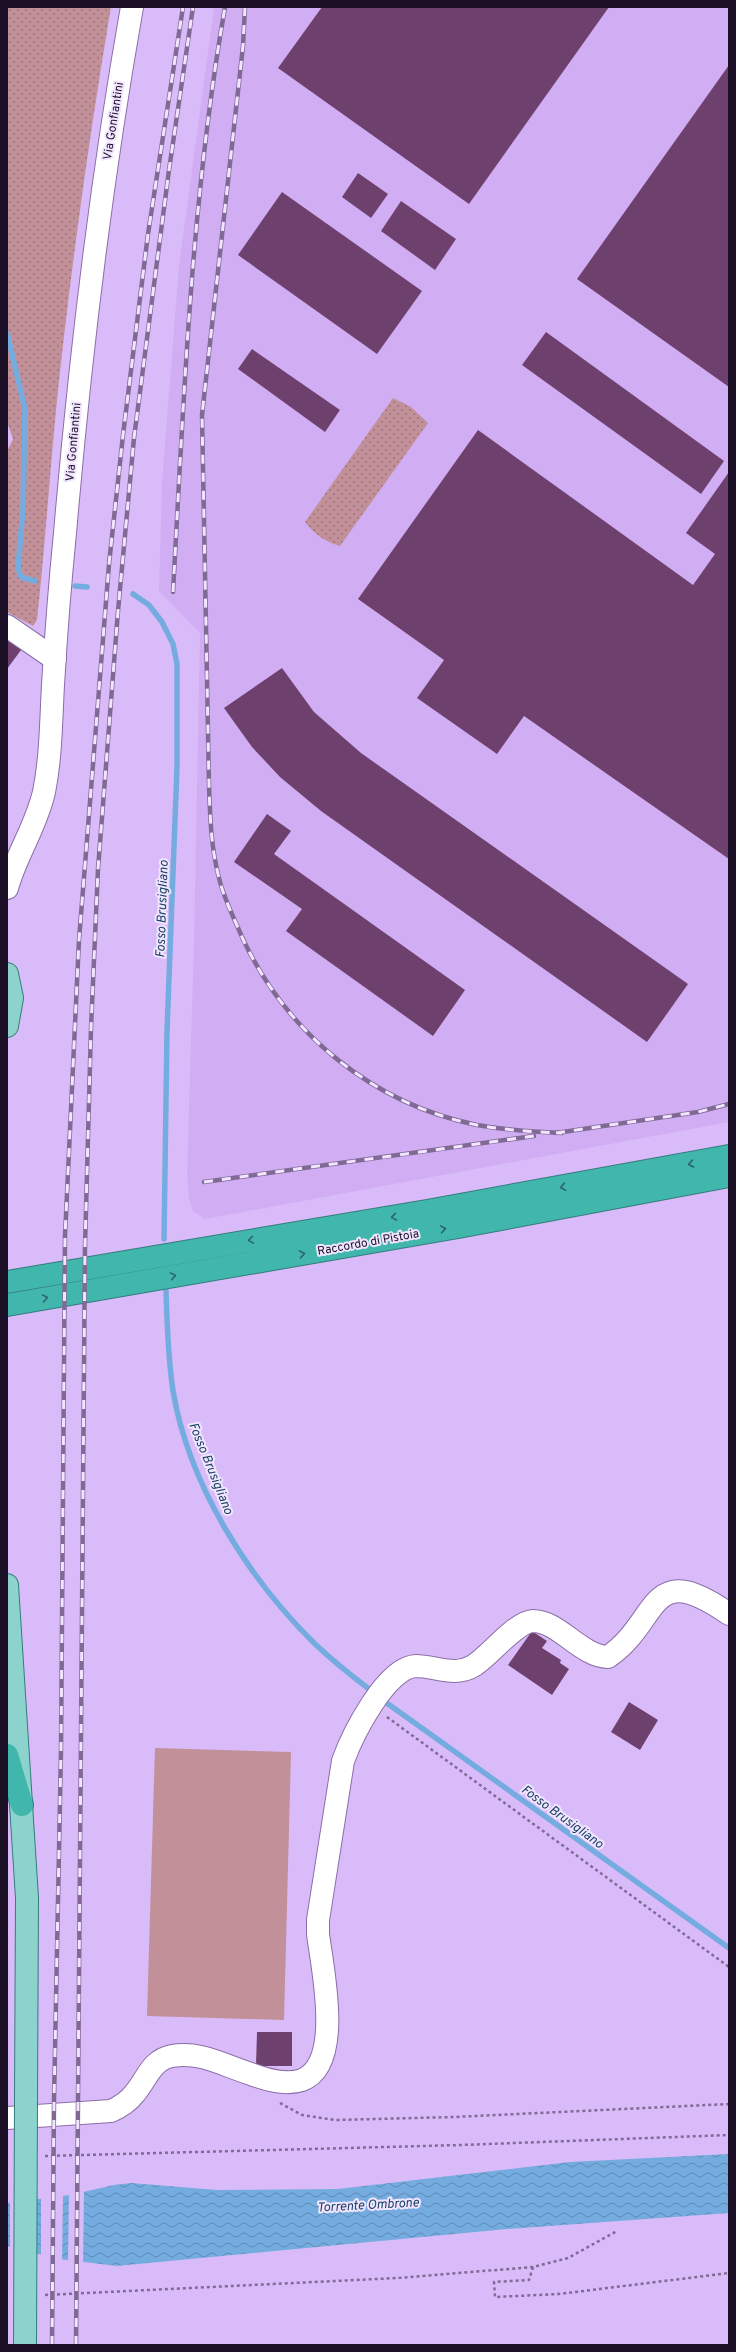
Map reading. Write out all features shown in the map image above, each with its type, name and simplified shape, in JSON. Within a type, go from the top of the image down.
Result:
[{"type":"highway","name":"Raccordo di Pistoia","points":[[7,1282],[427,1211],[729,1156]]},
{"type":"highway","name":"Raccordo di Pistoia","points":[[7,1305],[458,1227],[729,1176]]},
{"type":"highway","points":[[7,1756],[22,1805]]},
{"type":"main road","points":[[7,974],[12,998],[7,1026]]},
{"type":"main road","points":[[7,1585],[27,1898],[25,2345]]},
{"type":"street","name":"Via Gonfiantini","points":[[8,879],[32,829],[47,774],[55,659],[88,303],[132,7]]},
{"type":"street","points":[[7,626],[55,659]]},
{"type":"street","points":[[7,2118],[95,2114],[111,2111],[136,2093],[152,2067],[171,2056],[192,2055],[211,2059],[272,2080],[295,2081],[303,2079],[311,2073],[322,2056],[328,2034],[318,1934],[320,1909],[338,1793],[347,1750],[372,1706],[388,1683],[402,1671],[416,1666],[448,1671],[464,1670],[480,1662],[527,1622],[534,1621],[550,1626],[593,1654],[608,1657],[623,1645],[658,1600],[674,1591],[691,1592],[701,1596],[729,1614]]},
{"type":"path","points":[[372,1706],[729,1967]]},
{"type":"path","points":[[277,2101],[302,2115],[335,2120],[462,2117],[729,2104]]},
{"type":"path","points":[[39,2156],[461,2145],[729,2135]]},
{"type":"path","points":[[38,2295],[397,2278],[533,2266],[568,2258],[618,2231]]},
{"type":"path","points":[[533,2266],[529,2280],[494,2282],[495,2297],[559,2294],[729,2273]]},
{"type":"shaded area","points":[[7,7],[111,7],[73,260],[59,379],[37,620],[33,626],[7,612],[7,451],[13,439],[7,422]]},
{"type":"shaded area","points":[[214,7],[729,7],[729,1122],[205,1219],[193,1211],[189,1198],[187,1174],[194,942],[200,633],[159,591],[162,482],[179,266]]},
{"type":"shaded area","points":[[393,398],[411,407],[428,423],[340,546],[329,542],[316,534],[305,522]]},
{"type":"shaded area","points":[[155,1748],[291,1752],[284,2020],[147,2016]]},
{"type":"water","name":"Torrente Ombrone","points":[[729,2154],[729,2213],[507,2229],[117,2266],[59,2259],[7,2246],[7,2203],[70,2195],[114,2185],[131,2183],[217,2190],[338,2189],[570,2162]]},
{"type":"pier","points":[[84,2189],[83,2265],[68,2263],[69,2193]]},
{"type":"pier","points":[[63,2194],[62,2262],[41,2256],[41,2196]]},
{"type":"pier","points":[[36,2197],[15,2249],[10,2248],[10,2200]]},
{"type":"building","points":[[322,7],[609,7],[469,204],[278,68]]},
{"type":"building","points":[[729,65],[729,387],[577,279]]},
{"type":"building","points":[[358,173],[388,194],[371,218],[342,197]]},
{"type":"building","points":[[282,192],[422,291],[377,354],[238,255]]},
{"type":"building","points":[[401,201],[456,239],[435,270],[381,231]]},
{"type":"building","points":[[546,332],[724,461],[701,494],[522,365]]},
{"type":"building","points":[[252,349],[340,410],[325,432],[238,369]]},
{"type":"building","points":[[478,430],[693,585],[715,554],[686,533],[729,472],[729,859],[524,716],[497,754],[417,698],[444,660],[358,599]]},
{"type":"building","points":[[7,634],[24,646],[7,669]]},
{"type":"building","points":[[282,668],[314,712],[361,753],[688,984],[647,1042],[321,811],[280,777],[252,747],[224,708]]},
{"type":"building","points":[[267,814],[291,831],[274,854],[465,990],[433,1036],[286,931],[302,909],[234,862]]},
{"type":"building","points":[[532,1631],[547,1641],[542,1648],[561,1660],[560,1663],[569,1669],[552,1695],[508,1665]]},
{"type":"building","points":[[629,1702],[658,1720],[640,1750],[611,1732]]},
{"type":"building","points":[[257,2032],[292,2032],[292,2066],[256,2066]]},
{"type":"waterway","name":"Fosso Brusigliano","points":[[7,333],[25,409],[23,509],[18,568],[21,577],[35,581]]},
{"type":"waterway","name":"Fosso Brusigliano","points":[[75,586],[87,587]]},
{"type":"waterway","name":"Fosso Brusigliano","points":[[133,594],[149,605],[162,622],[173,644],[177,664],[177,767],[167,1031],[164,1239]]},
{"type":"waterway","name":"Fosso Brusigliano","points":[[166,1291],[167,1329],[173,1391],[181,1426],[207,1495],[245,1560],[290,1618],[315,1644],[343,1669],[373,1692]]},
{"type":"waterway","name":"Fosso Brusigliano","points":[[384,1701],[729,1948]]},
{"type":"railway","points":[[52,2345],[54,2101],[61,1751],[65,1236],[79,940],[109,564],[123,435],[148,234],[183,7]]},
{"type":"railway","points":[[76,2345],[85,1246],[91,1028],[98,869],[118,611],[134,438],[169,170],[193,7]]},
{"type":"railway","points":[[173,592],[190,299],[204,153],[213,80],[225,7]]},
{"type":"railway","points":[[245,7],[243,46],[202,415],[209,785],[211,832],[216,867],[221,886],[242,937],[260,972],[283,1004],[308,1033],[337,1059],[369,1082],[403,1100],[439,1115],[488,1127],[562,1133]]},
{"type":"railway","points":[[556,1133],[698,1112],[729,1104]]},
{"type":"railway","points":[[204,1182],[534,1136]]}]
